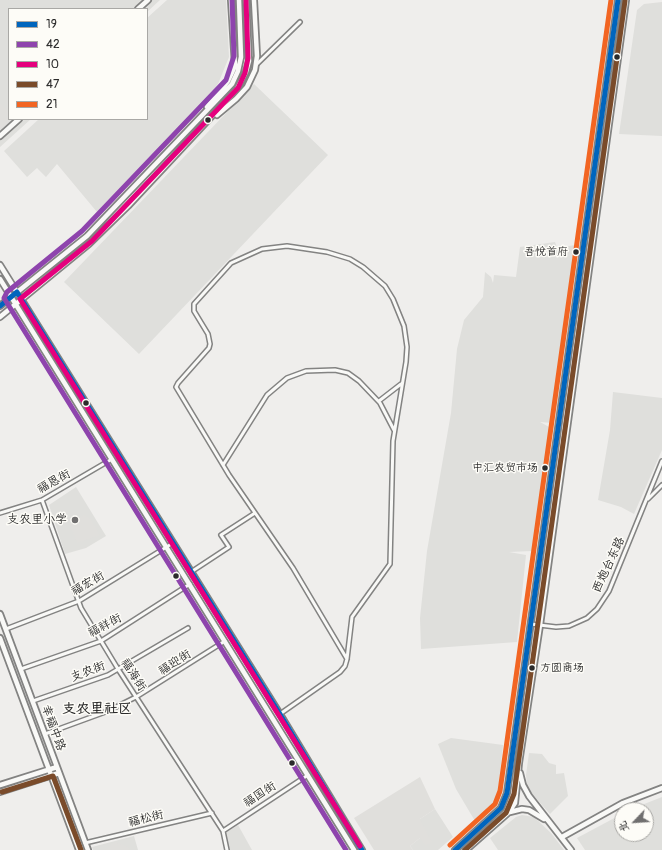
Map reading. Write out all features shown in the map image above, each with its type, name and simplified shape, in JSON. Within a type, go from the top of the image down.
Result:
[{"type":"main road","points":[[139,8],[148,0]]},
{"type":"main road","points":[[203,115],[228,81],[235,66],[231,0]]},
{"type":"main road","points":[[0,306],[86,236],[232,84],[238,71],[241,57],[239,0]]},
{"type":"main road","points":[[0,317],[89,244],[208,122],[237,89],[246,72],[249,52],[246,0]]},
{"type":"main road","points":[[208,122],[236,99],[252,80],[258,56],[254,0]]},
{"type":"main road","points":[[455,850],[502,808],[506,798],[618,0]]},
{"type":"main road","points":[[466,850],[509,812],[515,803],[519,763],[540,626],[626,0]]},
{"type":"main road","points":[[0,136],[18,120]]},
{"type":"main road","points":[[0,265],[280,714],[362,850]]},
{"type":"main road","points":[[0,279],[354,850]]},
{"type":"main road","name":"幸福中路","points":[[0,614],[88,850]]},
{"type":"main road","name":"幸福中路","points":[[0,638],[79,850]]},
{"type":"main road","points":[[519,763],[520,775],[525,790],[548,822],[562,837],[571,850]]},
{"type":"main road","points":[[0,785],[57,767]]},
{"type":"main road","points":[[0,792],[59,773]]},
{"type":"main road","points":[[562,837],[623,804],[662,788]]},
{"type":"main road","points":[[509,812],[522,809],[529,810],[548,822]]},
{"type":"street","points":[[256,65],[300,22]]},
{"type":"street","points":[[280,714],[340,672],[347,659],[352,617],[387,570],[391,560],[394,430],[406,362],[406,337],[404,326],[394,299],[375,276],[364,267],[339,255],[302,248],[262,248],[231,263],[194,304],[194,311],[208,334],[210,344],[209,348],[176,387],[223,465],[293,568],[347,659]]},
{"type":"street","points":[[223,465],[267,395],[281,382],[298,373],[320,369],[348,373],[359,381],[379,401],[394,430]]},
{"type":"street","points":[[379,401],[401,384]]},
{"type":"street","name":"福恩街","points":[[0,513],[42,500],[112,460]]},
{"type":"street","name":"西炮台东路","points":[[531,624],[540,626],[569,626],[587,618],[597,609],[609,591],[662,461]]},
{"type":"street","points":[[647,499],[652,496],[662,485]]},
{"type":"street","name":"福海街","points":[[42,500],[81,608],[118,669],[223,831],[227,850]]},
{"type":"street","points":[[191,572],[229,547],[221,535],[255,513]]},
{"type":"street","name":"福宏街","points":[[6,629],[79,601],[173,543]]},
{"type":"street","name":"福祥街","points":[[21,669],[101,641],[190,584]]},
{"type":"street","name":"支农街","points":[[33,701],[100,678],[188,628]]},
{"type":"street","name":"福迎街","points":[[44,734],[108,711],[136,697],[225,641]]},
{"type":"street","name":"福国街","points":[[223,831],[308,775]]},
{"type":"street","name":"福松街","points":[[85,843],[212,813]]},
{"type":"shaded area","points":[[0,0],[160,0],[148,11],[148,8],[8,8],[8,120],[30,120],[0,147]]},
{"type":"shaded area","points":[[167,0],[226,0],[229,57],[218,84],[203,103],[97,212],[57,164],[46,177],[37,168],[27,177],[4,151],[38,120],[148,120],[148,17]]},
{"type":"shaded area","points":[[662,2],[662,136],[619,134],[637,10],[644,4]]},
{"type":"shaded area","points":[[254,84],[328,155],[139,354],[64,282]]},
{"type":"shaded area","points":[[0,102],[8,111],[8,120],[12,120],[0,131]]},
{"type":"shaded area","points":[[555,242],[557,248],[575,245],[552,423],[540,422],[551,428],[534,548],[532,551],[509,552],[526,555],[517,642],[421,649],[420,618],[427,551],[451,413],[457,349],[464,320],[483,297],[485,272],[491,277],[493,283],[494,275],[516,277],[520,247]]},
{"type":"shaded area","points":[[613,392],[662,398],[662,450],[634,514],[621,507],[598,500],[610,430]]},
{"type":"shaded area","name":"支农里小学","points":[[76,487],[106,536],[86,548],[65,554],[49,505]]},
{"type":"shaded area","points":[[85,515],[91,519],[100,535],[77,543],[69,522]]},
{"type":"shaded area","points":[[451,738],[503,745],[497,801],[487,813],[475,821],[456,789],[438,744]]},
{"type":"shaded area","points":[[529,753],[542,754],[549,763],[556,765],[556,774],[564,773],[568,796],[550,814],[533,795],[527,785],[526,775]]},
{"type":"shaded area","points":[[420,777],[435,809],[420,819],[432,842],[425,846],[420,838],[410,846],[413,850],[374,850],[354,818]]},
{"type":"shaded area","points":[[662,797],[662,850],[585,850],[577,838],[614,818],[614,842],[654,842],[654,802],[649,802]]},
{"type":"shaded area","points":[[435,809],[453,837],[438,850],[413,850],[410,846],[420,838],[420,819]]},
{"type":"shaded area","points":[[522,815],[534,817],[551,833],[564,850],[498,850],[490,838],[516,817]]},
{"type":"shaded area","points":[[238,825],[252,850],[228,850],[224,834]]},
{"type":"shaded area","points":[[134,836],[138,850],[93,850],[92,847]]},
{"type":"shaded area","points":[[115,842],[128,847],[129,850],[106,850]]},
{"type":"transit line","name":"42","points":[[232,0],[234,56],[226,80],[82,231],[7,292],[4,298],[346,850]]},
{"type":"transit line","name":"10","points":[[246,0],[248,58],[245,73],[238,88],[92,241],[20,299],[360,846]]},
{"type":"transit line","name":"21","points":[[450,845],[495,804],[500,791],[611,0]]},
{"type":"transit line","name":"19","points":[[455,850],[501,808],[507,793],[618,0]]},
{"type":"transit line","name":"47","points":[[465,850],[506,813],[514,794],[625,1]]},
{"type":"transit line","name":"19","points":[[0,306],[17,292],[280,714],[362,850]]},
{"type":"transit line","name":"47","points":[[2,792],[53,776],[81,850]]},
{"type":"place","name":"吾悦首府","points":[[576,252]]},
{"type":"place","name":"中汇农贸市场","points":[[545,468]]},
{"type":"place","name":"支农里小学","points":[[75,520]]},
{"type":"place","name":"方圆商场","points":[[532,668]]},
{"type":"district","name":"支农里社区","points":[[97,709]]}]
